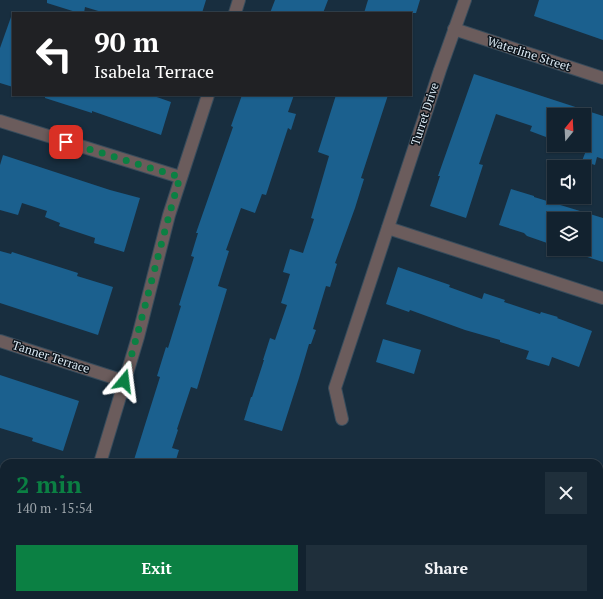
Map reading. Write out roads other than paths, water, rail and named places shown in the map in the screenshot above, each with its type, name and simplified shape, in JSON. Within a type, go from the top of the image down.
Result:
[{"type":"street","points":[[235,12],[239,0]]},
{"type":"street","name":"Turret Drive","points":[[342,419],[335,388],[454,29],[465,0]]},
{"type":"street","name":"Waterline Street","points":[[454,29],[603,78]]},
{"type":"street","points":[[101,459],[138,337],[180,177],[208,96]]},
{"type":"street","points":[[0,121],[180,177]]},
{"type":"street","points":[[388,228],[603,298]]},
{"type":"street","name":"Tanner Terrace","points":[[0,341],[124,381]]}]
